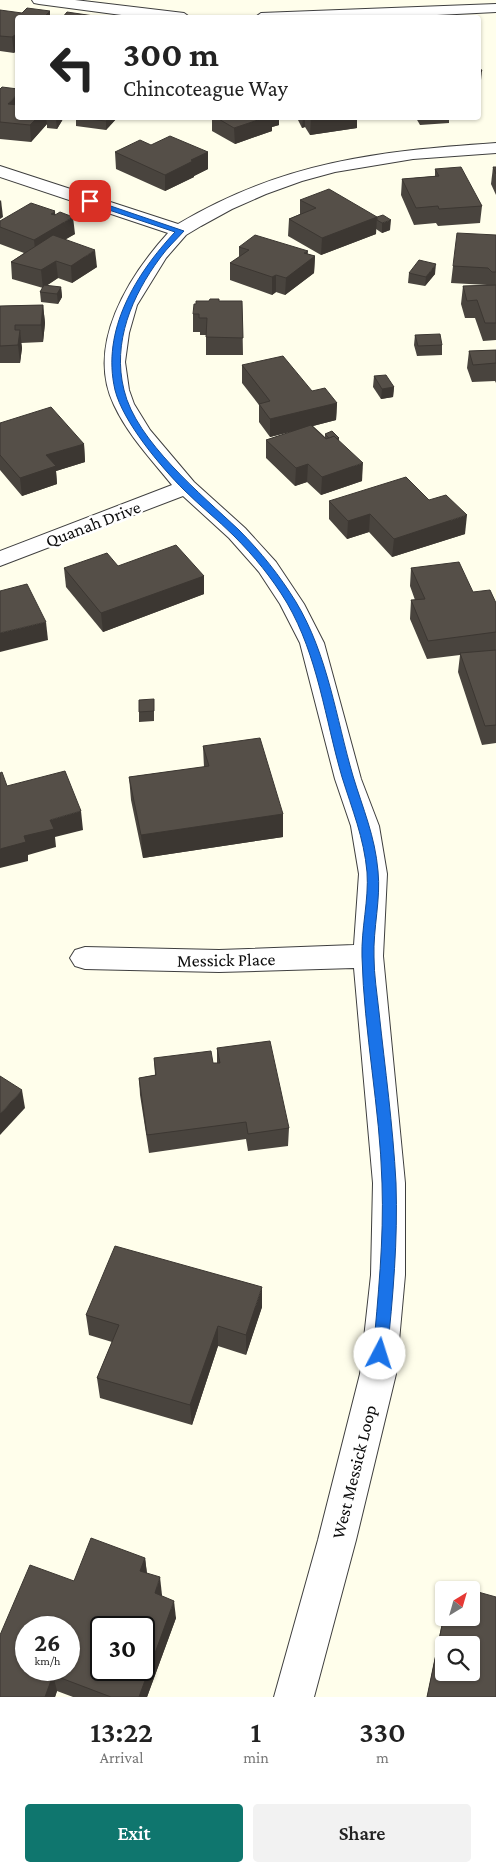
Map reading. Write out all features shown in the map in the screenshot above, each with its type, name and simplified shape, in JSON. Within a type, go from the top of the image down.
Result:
[{"type":"street","points":[[39,0],[160,15]]},
{"type":"street","points":[[332,15],[496,8]]},
{"type":"street","name":"West Messick Loop","points":[[294,1697],[337,1540],[379,1364],[388,1275],[389,1183],[368,956],[373,874],[365,826],[348,779],[312,644],[292,604],[268,567],[237,533],[186,487],[141,433],[124,404],[119,390],[115,362],[119,333],[128,305],[142,279],[159,254],[180,231],[226,205],[296,177],[334,167],[405,155],[496,148]]},
{"type":"street","points":[[0,171],[180,231]]},
{"type":"street","name":"Quanah Drive","points":[[0,559],[186,487]]},
{"type":"street","name":"Messick Place","points":[[85,958],[219,961],[368,956]]},
{"type":"building","points":[[27,8],[50,11],[46,15],[15,15],[15,35],[12,37],[0,36],[0,10],[22,13]]},
{"type":"building","points":[[67,12],[87,15],[64,15]]},
{"type":"building","points":[[2,87],[15,89],[15,96],[8,104],[15,105],[15,120],[35,120],[30,125],[0,122],[0,89]]},
{"type":"building","points":[[220,120],[258,120],[234,128]]},
{"type":"building","points":[[170,136],[208,152],[165,175],[115,152],[140,140],[151,145]]},
{"type":"building","points":[[461,167],[482,206],[439,209],[438,206],[416,208],[402,179],[439,176],[435,169]]},
{"type":"building","points":[[329,189],[377,217],[322,238],[289,219],[316,208],[300,200]]},
{"type":"building","points":[[31,203],[55,211],[51,214],[55,215],[60,212],[73,217],[34,240],[0,227],[0,221]]},
{"type":"building","points":[[383,215],[391,220],[382,223],[377,220],[377,217]]},
{"type":"building","points":[[457,233],[496,235],[496,272],[492,272],[488,268],[453,266]]},
{"type":"building","points":[[53,235],[95,250],[71,266],[56,261],[41,270],[11,262]]},
{"type":"building","points":[[255,235],[308,251],[304,253],[315,256],[286,278],[276,275],[272,277],[230,263],[249,250],[239,247]]},
{"type":"building","points":[[419,260],[436,264],[426,277],[409,273]]},
{"type":"building","points":[[44,285],[61,287],[57,294],[40,292]]},
{"type":"building","points":[[496,285],[496,323],[485,323],[477,300],[467,301],[463,286]]},
{"type":"building","points":[[210,299],[242,301],[243,338],[206,337],[207,318],[199,318],[199,314],[193,314],[194,304],[196,304],[196,301],[209,301]]},
{"type":"building","points":[[43,305],[41,325],[15,325],[15,330],[20,330],[18,345],[0,346],[0,306]]},
{"type":"building","points":[[440,334],[442,345],[418,346],[415,335]]},
{"type":"building","points":[[496,350],[496,363],[473,365],[469,351]]},
{"type":"building","points":[[283,356],[312,391],[325,388],[337,403],[270,419],[259,404],[270,401],[242,365]]},
{"type":"building","points":[[386,375],[394,387],[382,389],[374,376]]},
{"type":"building","points":[[51,407],[84,444],[46,455],[56,466],[20,478],[0,455],[0,423]]},
{"type":"building","points":[[311,425],[326,439],[334,436],[363,463],[322,477],[308,464],[296,468],[266,440]]},
{"type":"building","points":[[332,431],[339,438],[337,439],[334,436],[329,438],[325,434]]},
{"type":"building","points":[[406,477],[429,500],[446,495],[467,515],[394,539],[370,514],[348,521],[329,501]]},
{"type":"building","points":[[176,545],[204,576],[101,613],[64,568],[107,553],[118,566]]},
{"type":"building","points":[[459,562],[473,592],[490,590],[496,603],[496,632],[428,641],[411,600],[425,599],[411,568]]},
{"type":"building","points":[[27,584],[46,622],[0,633],[0,591]]},
{"type":"building","points":[[496,650],[496,725],[485,726],[460,653]]},
{"type":"building","points":[[154,699],[154,711],[139,712],[139,700]]},
{"type":"building","points":[[260,738],[283,814],[141,835],[129,777],[209,766],[203,746]]},
{"type":"building","points":[[65,771],[81,811],[50,820],[54,829],[24,836],[26,842],[0,849],[0,773],[2,772],[7,786]]},
{"type":"building","points":[[270,1041],[289,1128],[248,1134],[246,1122],[147,1135],[139,1078],[156,1075],[154,1058],[211,1051],[213,1063],[220,1063],[217,1048]]},
{"type":"building","points":[[0,1076],[22,1090],[0,1114]]},
{"type":"building","points":[[115,1246],[262,1287],[246,1335],[218,1326],[190,1405],[97,1378],[119,1325],[86,1315]]},
{"type":"building","points":[[91,1538],[145,1558],[140,1571],[160,1577],[155,1593],[174,1601],[155,1653],[155,1616],[90,1616],[90,1681],[145,1681],[139,1697],[111,1697],[69,1681],[80,1681],[80,1616],[15,1616],[15,1681],[51,1681],[45,1697],[0,1697],[0,1635],[30,1565],[74,1581]]},
{"type":"building","points":[[480,1593],[496,1597],[496,1697],[427,1697],[435,1659],[435,1681],[480,1681],[480,1636],[440,1636],[442,1626],[480,1626]]},
{"type":"route","points":[[90,201],[180,231],[159,254],[142,279],[128,305],[119,333],[115,362],[119,390],[124,404],[141,433],[186,487],[237,533],[268,567],[292,604],[312,644],[348,779],[365,826],[373,874],[368,956],[389,1183],[388,1275],[380,1354]]}]
